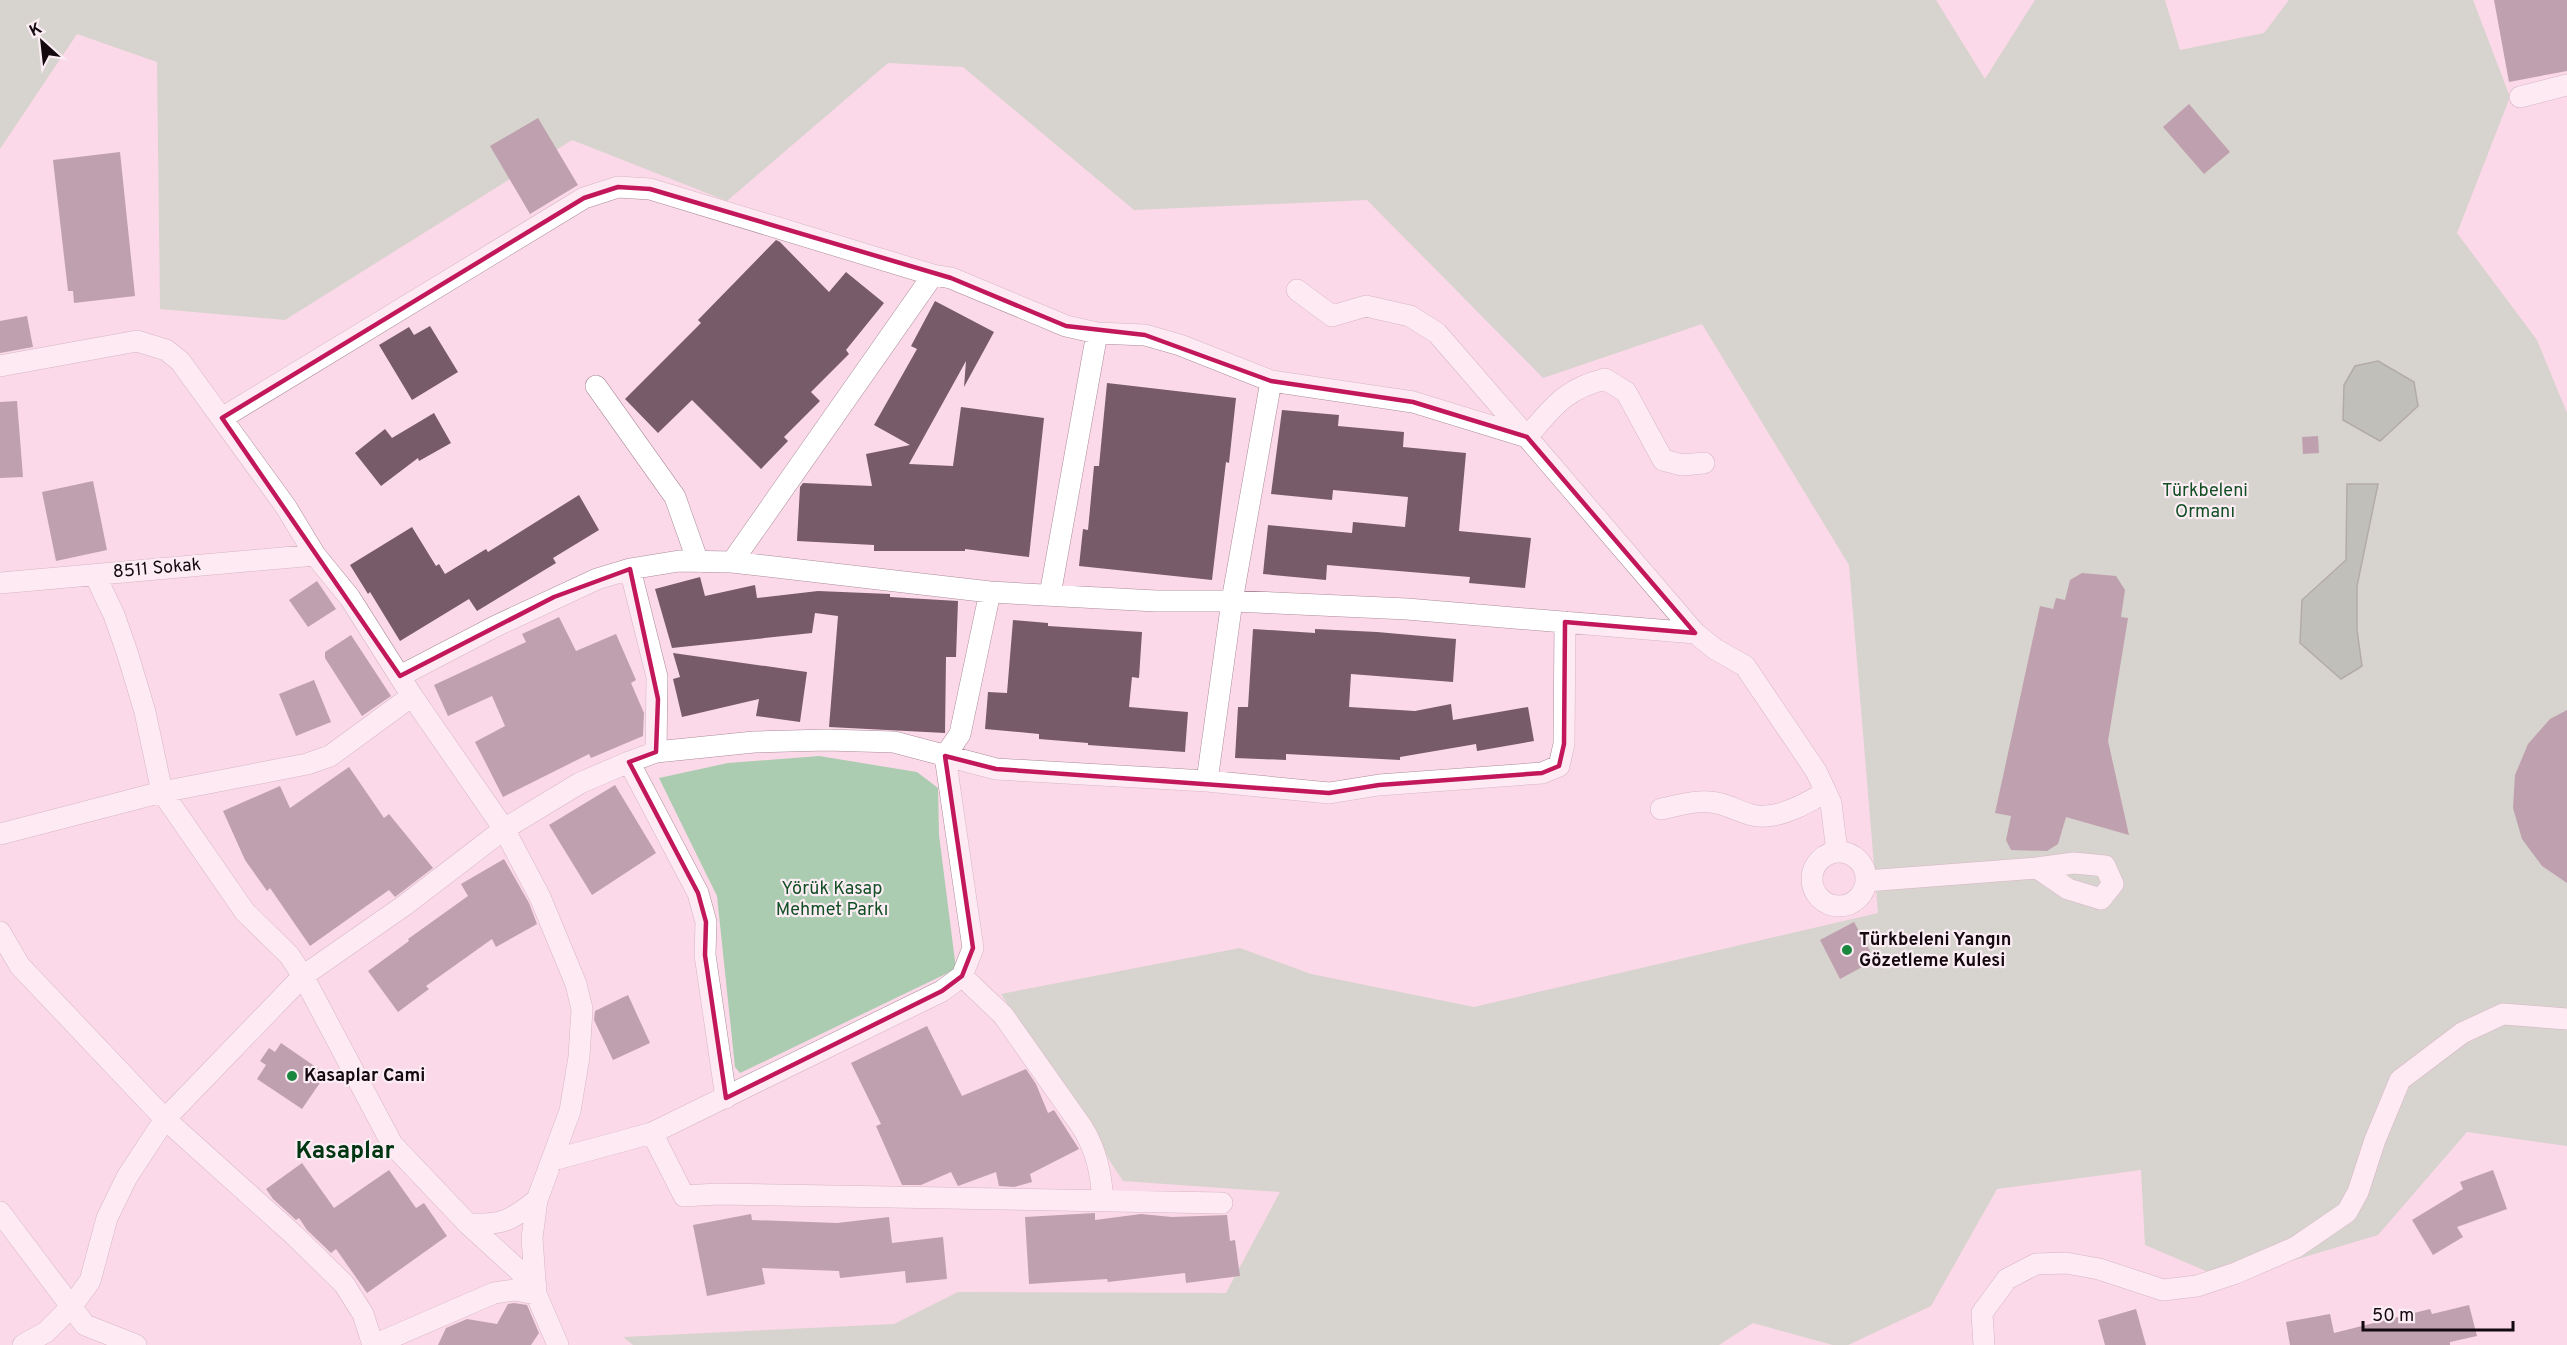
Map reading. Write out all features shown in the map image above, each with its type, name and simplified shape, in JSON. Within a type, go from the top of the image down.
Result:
[{"type":"street","points":[[2520,97],[2567,85]]},
{"type":"street","points":[[222,418],[584,198],[618,188],[650,189],[933,275],[951,278],[1066,326],[1098,333],[1154,337],[1271,381],[1413,402],[1527,437]]},
{"type":"street","points":[[732,562],[933,275]]},
{"type":"street","points":[[1297,290],[1332,316],[1366,306],[1410,316],[1437,333],[1695,633],[1715,649],[1745,666],[1816,771],[1831,803],[1836,852]]},
{"type":"street","points":[[1050,595],[1098,333]]},
{"type":"street","points":[[0,366],[136,342],[166,350],[180,361],[286,507],[315,555],[350,598],[412,696],[504,829],[524,863],[555,929],[576,984],[582,1009],[579,1057],[570,1111],[537,1200],[532,1238],[536,1290],[558,1345]]},
{"type":"street","points":[[1527,437],[1560,400],[1583,384],[1605,379],[1626,392],[1663,460],[1682,465],[1704,463]]},
{"type":"street","points":[[1207,781],[1232,601],[1271,381]]},
{"type":"street","points":[[596,386],[675,497],[698,562]]},
{"type":"street","name":"8511 Sokak","points":[[0,583],[315,555]]},
{"type":"street","points":[[399,676],[554,597],[597,579],[630,569],[679,561],[732,562],[990,592],[1156,601],[1232,601],[1407,609],[1695,633]]},
{"type":"street","points":[[630,569],[657,677],[657,752]]},
{"type":"street","points":[[95,575],[128,652],[145,712],[162,792],[245,912],[289,955],[303,976],[392,1144],[468,1224],[536,1290]]},
{"type":"street","points":[[553,1160],[652,1133],[942,991],[962,976],[973,948],[945,756],[960,734],[990,592]]},
{"type":"street","points":[[23,1345],[46,1332],[71,1307],[90,1281],[107,1218],[128,1177],[165,1119],[303,976],[405,905],[504,829],[580,783],[657,752],[754,742],[827,740],[894,742],[996,769],[1207,781],[1329,793],[1379,784],[1542,773],[1559,766],[1564,744],[1565,622]]},
{"type":"street","points":[[0,834],[162,792],[308,764],[330,756],[412,696]]},
{"type":"street","points":[[629,762],[698,893],[706,922],[705,955],[726,1098]]},
{"type":"street","points":[[1661,809],[1697,802],[1718,803],[1747,814],[1768,816],[1802,805],[1826,792]]},
{"type":"street","points":[[1836,852],[1846,853],[1861,863],[1866,881],[1858,897],[1842,906],[1832,905],[1817,894],[1812,877],[1815,867],[1828,854],[1836,852]]},
{"type":"street","points":[[1866,881],[2037,868]]},
{"type":"street","points":[[0,932],[20,966],[165,1119],[294,1235],[344,1284],[363,1314],[374,1345],[494,1293],[536,1290]]},
{"type":"street","points":[[962,976],[1003,1015],[1090,1139],[1099,1165],[1103,1201]]},
{"type":"street","points":[[1984,1345],[1982,1313],[2007,1279],[2036,1264],[2066,1263],[2098,1269],[2163,1290],[2197,1286],[2236,1273],[2296,1247],[2347,1212],[2358,1192],[2375,1140],[2400,1080],[2462,1033],[2503,1014],[2567,1019]]},
{"type":"street","points":[[652,1133],[684,1196],[717,1194],[1222,1203]]},
{"type":"street","points":[[468,1224],[491,1225],[512,1219],[537,1200]]},
{"type":"street","points":[[0,1212],[85,1325],[136,1345]]},
{"type":"highlighted area","points":[[618,187],[650,189],[951,278],[1066,326],[1145,335],[1271,381],[1413,402],[1527,437],[1695,633],[1565,622],[1564,744],[1559,766],[1542,773],[1379,785],[1329,793],[996,769],[945,756],[973,948],[962,976],[942,991],[726,1098],[705,955],[706,922],[698,893],[629,762],[656,752],[658,699],[630,569],[554,597],[400,676],[222,418],[584,198]]},
{"type":"green space","name":"Türkbeleni Ormanı","points":[[0,0],[1936,0],[1985,79],[2035,0],[2165,0],[2180,50],[2264,33],[2289,0],[2473,0],[2510,97],[2457,233],[2537,340],[2567,413],[2567,1146],[2467,1132],[2378,1235],[2227,1280],[2145,1245],[2141,1170],[1997,1189],[1931,1306],[1848,1345],[1833,1345],[1753,1323],[1719,1345],[633,1345],[623,1337],[894,1324],[958,1292],[1226,1293],[1280,1192],[1123,1181],[1001,994],[1240,948],[1311,974],[1474,1007],[1878,913],[1849,565],[1702,324],[1543,378],[1367,200],[1134,210],[963,67],[888,63],[727,201],[572,140],[285,320],[160,309],[157,62],[77,34],[0,149]]},
{"type":"green space","name":"Yörük Kasap Mehmet Parkı","points":[[819,756],[917,772],[938,788],[939,835],[956,969],[740,1073],[735,1067],[717,896],[659,778],[728,763]]},
{"type":"shaded area","points":[[2378,361],[2414,382],[2418,406],[2380,441],[2343,420],[2344,385],[2355,366]]},
{"type":"shaded area","points":[[2347,484],[2378,484],[2357,586],[2357,630],[2362,666],[2341,679],[2300,643],[2302,600],[2346,560]]},
{"type":"building","points":[[2494,0],[2567,0],[2567,71],[2509,82]]},
{"type":"building","points":[[2189,104],[2230,152],[2204,174],[2163,127]]},
{"type":"building","points":[[538,118],[578,185],[530,214],[490,146]]},
{"type":"building","points":[[120,152],[135,296],[74,303],[73,291],[68,291],[53,160]]},
{"type":"building","points":[[776,240],[829,292],[846,272],[884,303],[846,350],[849,354],[811,392],[820,401],[784,437],[788,441],[761,469],[692,400],[658,433],[625,399],[701,323],[698,320]]},
{"type":"building","points":[[935,301],[994,332],[964,387],[966,361],[909,464],[953,466],[961,407],[1044,418],[1029,557],[965,549],[965,551],[874,551],[874,545],[797,541],[800,487],[803,483],[872,486],[866,454],[910,445],[874,425],[917,349],[911,346]]},
{"type":"building","points":[[27,316],[33,347],[0,353],[0,321]]},
{"type":"building","points":[[430,326],[458,372],[412,400],[379,345],[409,327],[414,335]]},
{"type":"building","points":[[1107,383],[1236,398],[1212,580],[1079,566],[1083,529],[1088,530],[1094,466],[1099,466]]},
{"type":"building","points":[[17,401],[23,477],[0,478],[0,402]]},
{"type":"building","points":[[1282,410],[1339,415],[1338,426],[1404,432],[1403,447],[1466,453],[1459,531],[1531,538],[1525,588],[1469,583],[1470,577],[1327,565],[1326,580],[1263,574],[1268,525],[1352,533],[1353,522],[1405,527],[1408,497],[1333,490],[1332,500],[1271,494]]},
{"type":"building","points":[[434,413],[451,443],[419,461],[418,458],[381,486],[355,453],[385,429],[392,438]]},
{"type":"building","points":[[2318,436],[2319,453],[2303,454],[2302,437]]},
{"type":"building","points":[[93,481],[107,550],[56,561],[42,492]]},
{"type":"building","points":[[579,495],[599,530],[553,558],[556,563],[477,611],[469,599],[400,641],[370,592],[368,594],[350,565],[412,527],[436,566],[439,564],[445,574],[486,549],[488,552]]},
{"type":"building","points":[[2082,573],[2116,576],[2125,590],[2121,617],[2128,618],[2108,741],[2129,835],[2066,817],[2058,844],[2047,851],[2011,850],[2006,840],[2011,816],[1995,813],[2040,606],[2053,609],[2056,598],[2065,600],[2070,580]]},
{"type":"building","points":[[700,577],[705,596],[755,585],[757,598],[818,591],[890,594],[890,597],[958,601],[956,657],[946,657],[945,733],[829,727],[838,616],[815,613],[812,633],[672,648],[655,589]]},
{"type":"building","points":[[317,581],[336,609],[308,627],[289,600]]},
{"type":"building","points":[[559,617],[576,651],[616,634],[636,680],[631,683],[644,713],[643,736],[591,758],[589,754],[503,797],[475,742],[505,726],[492,696],[448,716],[434,685],[526,642],[522,634]]},
{"type":"building","points":[[1013,620],[1048,623],[1048,626],[1142,632],[1139,678],[1132,677],[1129,707],[1188,712],[1185,752],[1088,745],[1088,743],[1039,739],[1039,734],[985,729],[988,692],[1007,693]]},
{"type":"building","points":[[1253,629],[1315,633],[1315,629],[1377,632],[1456,639],[1453,682],[1351,674],[1349,707],[1415,711],[1451,704],[1453,720],[1528,707],[1534,741],[1477,751],[1476,744],[1400,757],[1400,760],[1286,754],[1286,760],[1235,758],[1238,707],[1248,707]]},
{"type":"building","points":[[351,635],[391,696],[362,716],[325,658],[325,652]]},
{"type":"building","points":[[673,653],[807,672],[800,722],[756,716],[759,699],[682,717],[673,679],[680,677]]},
{"type":"building","points":[[314,680],[331,722],[296,736],[279,694]]},
{"type":"building","points":[[2567,710],[2567,883],[2542,866],[2522,839],[2513,808],[2515,775],[2528,744],[2550,719]]},
{"type":"building","points":[[349,767],[384,818],[389,814],[433,868],[395,897],[389,890],[310,946],[270,888],[267,891],[245,860],[223,811],[280,786],[290,808]]},
{"type":"building","points":[[615,785],[656,853],[592,895],[549,825]]},
{"type":"building","points":[[504,859],[529,903],[537,924],[496,947],[492,939],[426,986],[429,989],[398,1012],[368,971],[468,896],[461,884]]},
{"type":"building","name":"Türkbeleni Yangın Gözetleme Kulesi","points":[[1854,922],[1875,960],[1840,979],[1820,940]]},
{"type":"building","points":[[628,995],[650,1043],[613,1060],[594,1020],[595,1011]]},
{"type":"building","points":[[927,1026],[962,1096],[1026,1069],[1036,1084],[1048,1113],[1054,1110],[1079,1149],[1030,1174],[1032,1182],[1014,1187],[999,1186],[996,1172],[958,1186],[951,1172],[921,1185],[902,1185],[876,1126],[881,1124],[851,1063]]},
{"type":"building","name":"Kasaplar Cami","points":[[281,1043],[326,1074],[302,1109],[257,1079],[266,1065],[260,1061],[269,1048],[275,1052]]},
{"type":"building","points":[[302,1163],[334,1208],[389,1170],[416,1208],[424,1203],[447,1236],[367,1293],[336,1249],[331,1253],[307,1230],[299,1218],[296,1220],[273,1199],[266,1189]]},
{"type":"building","points":[[2493,1170],[2507,1209],[2457,1227],[2463,1237],[2433,1255],[2412,1220],[2463,1189],[2460,1182]]},
{"type":"building","points":[[1095,1213],[1095,1220],[1141,1214],[1172,1217],[1227,1215],[1230,1241],[1235,1240],[1240,1276],[1186,1283],[1185,1273],[1108,1282],[1107,1279],[1029,1284],[1025,1217]]},
{"type":"building","points":[[751,1214],[752,1220],[837,1223],[889,1217],[892,1243],[943,1237],[947,1279],[906,1283],[905,1271],[840,1278],[839,1271],[762,1268],[765,1284],[707,1296],[693,1225]]},
{"type":"building","points":[[508,1304],[527,1305],[539,1333],[531,1345],[438,1345],[446,1328],[467,1319],[497,1324]]},
{"type":"building","points":[[2469,1305],[2477,1336],[2450,1342],[2450,1345],[2290,1345],[2286,1322],[2330,1314],[2334,1333],[2430,1309],[2432,1314]]},
{"type":"building","points":[[2136,1309],[2146,1345],[2105,1345],[2098,1320]]},
{"type":"place","name":"Türkbeleni Yangın Gözetleme Kulesi","points":[[1847,950]]},
{"type":"place","name":"Kasaplar Cami","points":[[292,1076]]},
{"type":"district","name":"Kasaplar","points":[[345,1152]]}]
